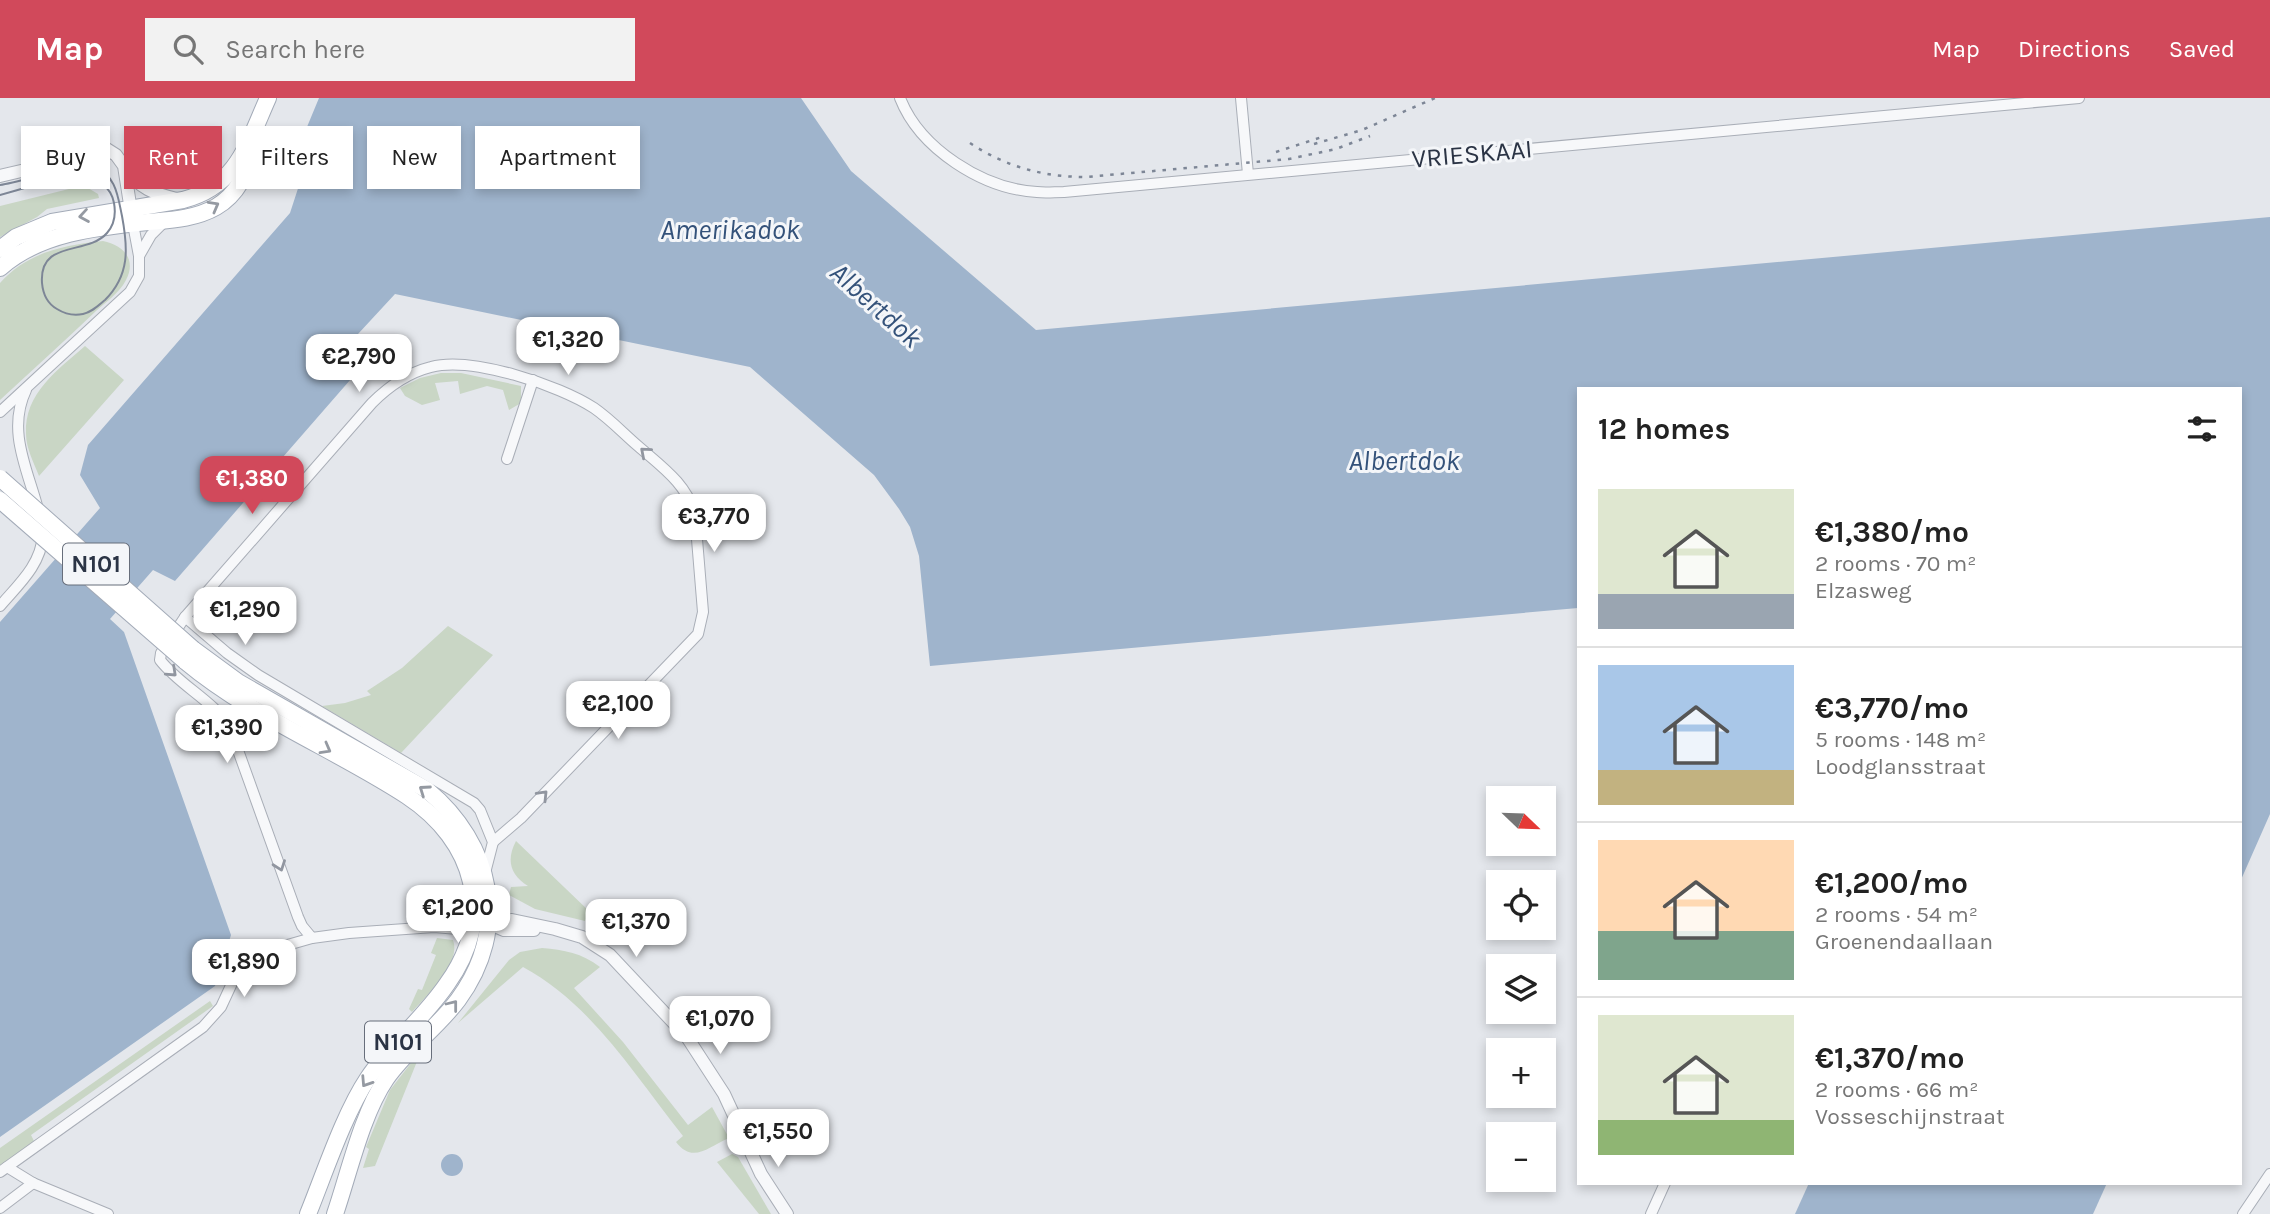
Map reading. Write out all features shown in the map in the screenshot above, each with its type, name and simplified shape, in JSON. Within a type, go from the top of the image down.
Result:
[{"type":"main road","points":[[0,268],[22,252],[59,236],[200,196],[224,180],[242,156],[268,98]]},
{"type":"main road","points":[[0,249],[38,226],[70,218],[132,217],[166,220],[190,216],[216,207],[235,191],[242,180],[253,153],[256,125]]},
{"type":"main road","name":"N101","points":[[0,478],[221,671],[427,790],[441,802],[485,873],[488,895],[480,922],[461,959],[448,984],[378,1065],[361,1090],[308,1214]]},
{"type":"main road","name":"N101","points":[[0,500],[206,680],[407,796],[466,846],[480,922],[478,961],[460,998],[393,1070],[380,1090],[368,1116],[335,1214]]},
{"type":"street","name":"VRIESKAAI","points":[[900,98],[919,128],[938,149],[961,166],[1008,187],[1035,192],[2079,98]]},
{"type":"street","points":[[1241,98],[1248,174]]},
{"type":"street","points":[[0,176],[33,168],[76,147],[90,144],[105,148],[122,161],[124,166]]},
{"type":"street","points":[[0,412],[130,292],[139,276],[139,256],[128,189]]},
{"type":"street","points":[[146,189],[183,200]]},
{"type":"street","points":[[139,256],[152,235],[166,220]]},
{"type":"street","points":[[312,938],[298,917],[230,729],[217,711],[160,660],[168,639],[185,617],[372,403],[400,379],[445,364],[472,366],[533,380],[575,397],[595,409],[683,488],[695,515],[703,612],[698,634],[685,649],[521,818],[493,842],[485,873]]},
{"type":"street","points":[[507,459],[533,380]]},
{"type":"street","points":[[0,606],[35,563],[43,540],[44,530],[38,506],[17,436],[17,415],[28,386]]},
{"type":"street","points":[[185,617],[244,666],[474,803],[480,810],[493,842]]},
{"type":"street","points":[[108,1214],[4,1169],[203,1027],[221,1007],[240,966],[250,957],[312,938],[434,927],[458,929],[480,922],[504,930],[555,929],[582,937],[610,955],[687,1037],[724,1094],[761,1174],[787,1214]]},
{"type":"street","points":[[2243,1214],[2270,1174]]},
{"type":"street","points":[[0,1208],[33,1183]]},
{"type":"street","points":[[1651,1214],[1664,1185]]},
{"type":"green space","points":[[69,189],[90,189],[98,194],[99,198],[47,209],[0,237],[0,206]]},
{"type":"green space","points":[[103,241],[117,246],[129,259],[129,272],[123,284],[113,297],[0,400],[0,283],[22,264],[47,252]]},
{"type":"green space","points":[[85,346],[124,380],[39,476],[26,439],[31,406],[37,394],[54,374]]},
{"type":"green space","points":[[441,373],[461,373],[521,386],[521,403],[509,410],[503,390],[487,386],[460,394],[458,381],[435,383],[440,400],[422,405],[405,396],[400,388],[420,378]]},
{"type":"green space","points":[[448,626],[493,655],[401,753],[322,706],[345,703],[371,695],[367,691],[402,668]]},
{"type":"green space","points":[[516,841],[589,911],[585,921],[535,909],[509,895],[511,887],[528,886],[517,877],[512,866],[511,855]]},
{"type":"green space","points":[[437,938],[453,940],[452,959],[441,979],[412,1012],[409,1009],[418,989],[422,990],[436,955],[431,953]]},
{"type":"green space","points":[[542,948],[572,953],[600,967],[574,988],[623,1042],[688,1125],[712,1107],[729,1138],[701,1152],[682,1149],[676,1142],[683,1136],[611,1043],[548,982],[523,967],[458,1023],[509,960],[520,952]]},
{"type":"green space","points":[[210,1001],[213,1006],[31,1135],[34,1141],[0,1167],[0,1148]]},
{"type":"green space","points":[[422,1049],[375,1166],[363,1168],[369,1149],[366,1147],[390,1090]]},
{"type":"green space","points":[[732,1154],[738,1157],[771,1214],[759,1214],[717,1162]]},
{"type":"water","points":[[319,98],[801,98],[851,171],[1036,330],[2270,217],[2270,814],[2242,877],[2242,387],[1577,387],[1577,608],[930,666],[919,556],[910,527],[874,475],[750,367],[395,294],[358,334],[371,356],[175,581],[153,570],[110,619],[124,632],[231,935],[215,986],[0,1137],[0,622],[100,508],[80,475],[88,445],[290,213],[298,189],[353,189],[353,126],[307,126]]},
{"type":"water","points":[[448,1154],[456,1154],[463,1161],[463,1169],[456,1176],[448,1176],[441,1169],[441,1161]]},
{"type":"water","points":[[1808,1185],[2106,1185],[2093,1214],[1795,1214]]},
{"type":"tram line","points":[[0,185],[74,168],[94,168],[107,175],[115,187],[119,201],[126,250],[119,281],[105,300],[86,313],[66,313],[49,301],[42,283],[43,269],[48,260],[56,254],[98,240],[107,233],[113,223],[115,211],[108,189],[96,181],[82,178],[46,182],[0,195]]},
{"type":"railway","points":[[1314,144],[1362,130],[1435,98]]},
{"type":"railway","points":[[970,143],[997,158],[1026,169],[1040,173],[1086,177],[1289,159],[1336,149],[1370,136]]},
{"type":"railway","points":[[1276,152],[1322,137]]},
{"type":"water label","name":"Amerikadok","points":[[730,229]]},
{"type":"water label","name":"Albertdok","points":[[876,305]]},
{"type":"water label","name":"Albertdok","points":[[1404,460]]}]
